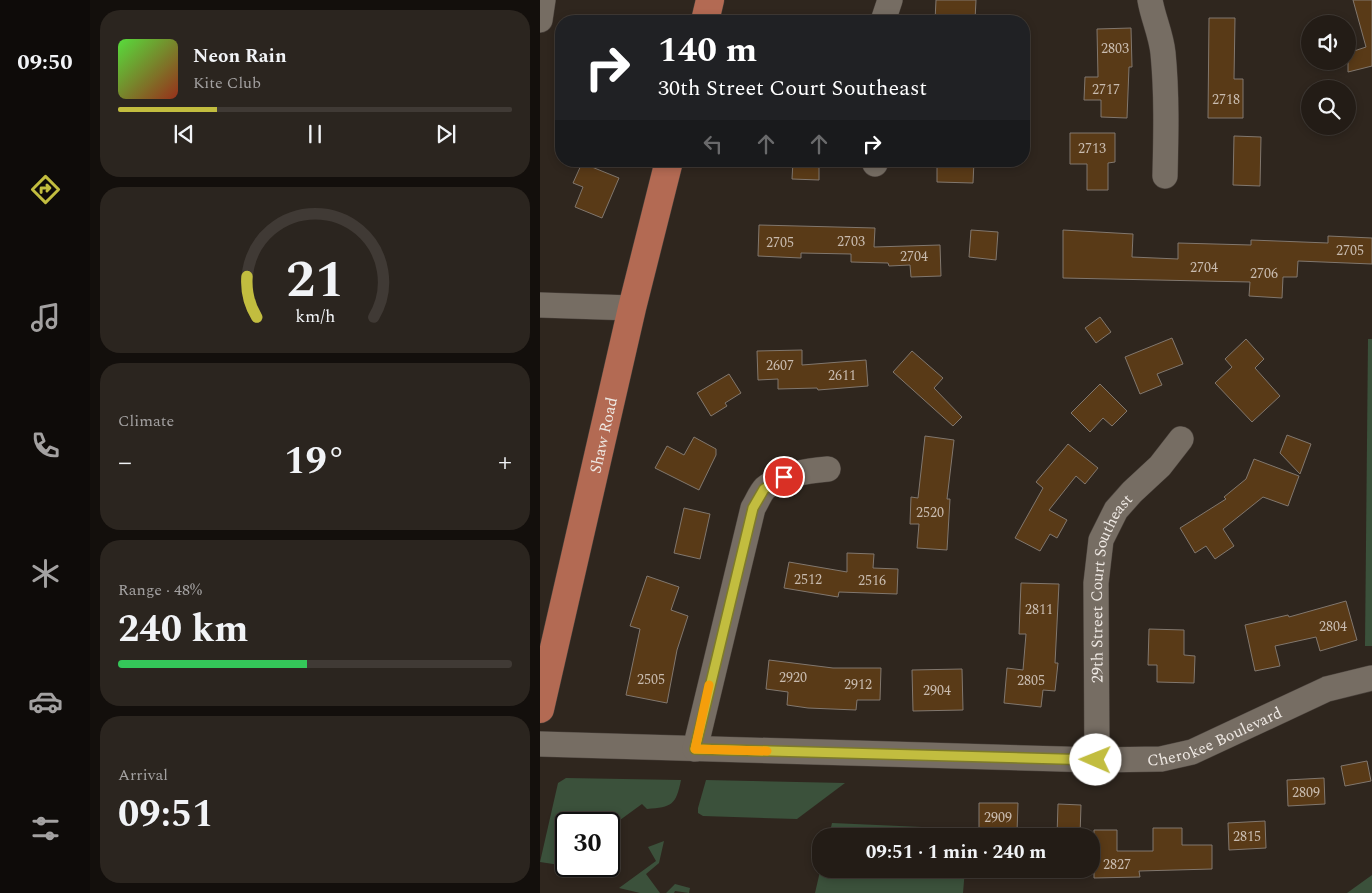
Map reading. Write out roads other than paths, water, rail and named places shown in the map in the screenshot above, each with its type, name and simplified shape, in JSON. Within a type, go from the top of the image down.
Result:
[{"type":"main road","points":[[706,15],[710,0]]},
{"type":"main road","name":"Shaw Road","points":[[540,709],[632,308],[667,167]]},
{"type":"street","points":[[540,20],[543,0]]},
{"type":"street","points":[[885,15],[890,0]]},
{"type":"street","points":[[1150,0],[1163,52],[1166,113],[1165,176]]},
{"type":"street","points":[[540,305],[632,308]]},
{"type":"street","name":"29th Street Court Southeast","points":[[1096,760],[1096,584],[1102,540],[1116,510],[1160,466],[1181,439]]},
{"type":"street","points":[[695,749],[753,508],[764,489],[784,477],[809,470],[828,469]]},
{"type":"street","name":"Cherokee Boulevard","points":[[540,744],[1096,760],[1161,759],[1192,752],[1327,689],[1372,678]]}]
